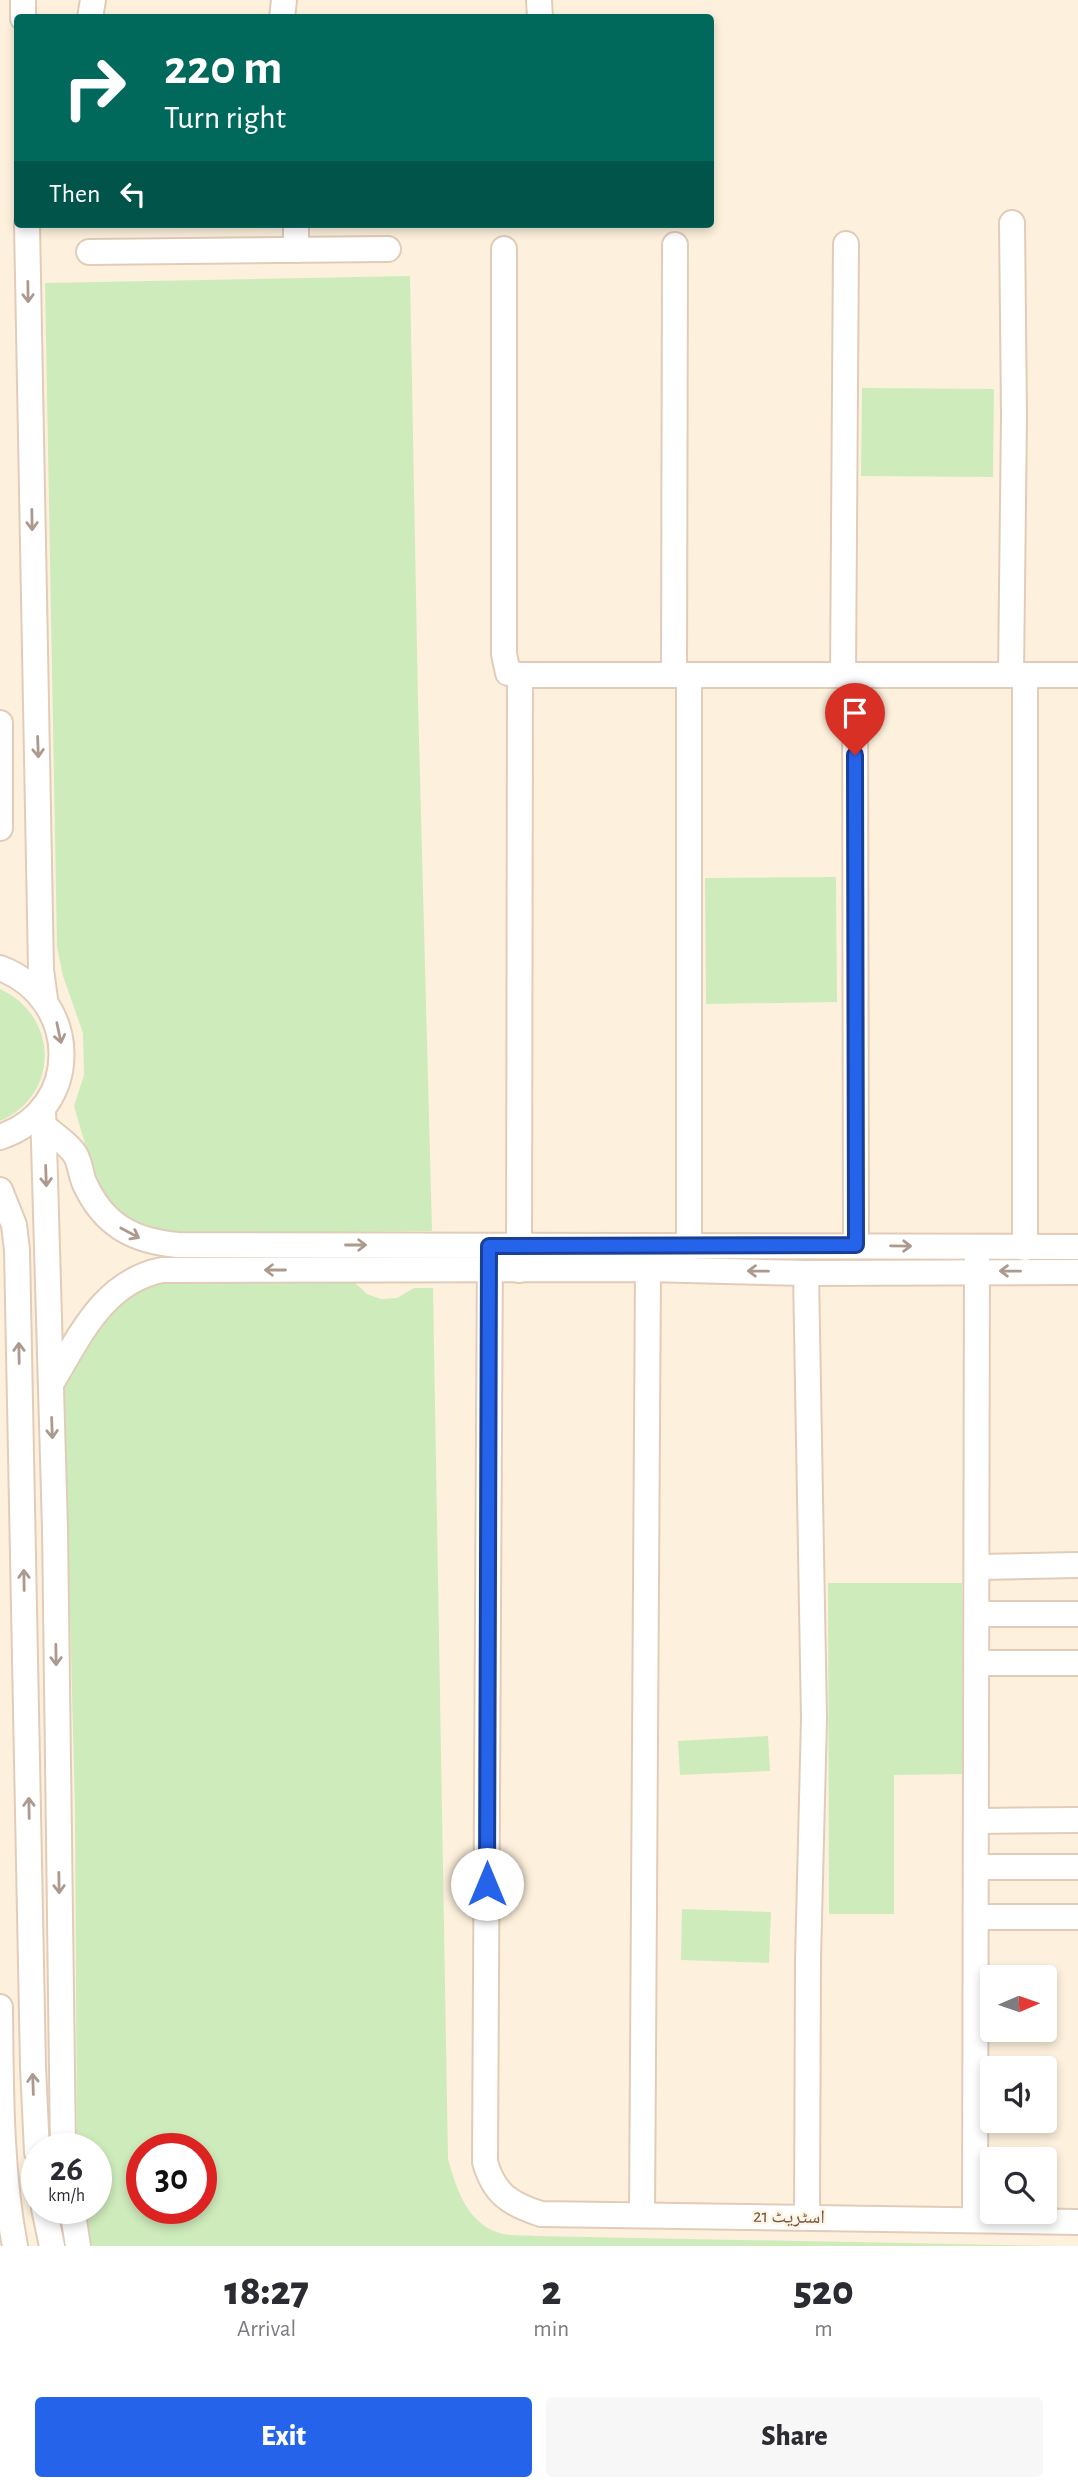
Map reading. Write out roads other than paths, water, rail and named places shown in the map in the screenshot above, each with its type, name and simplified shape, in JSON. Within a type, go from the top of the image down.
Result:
[{"type":"street","points":[[1013,223],[1026,1248]]},
{"type":"street","points":[[26,228],[41,970],[45,999]]},
{"type":"street","points":[[296,228],[296,250]]},
{"type":"street","points":[[846,244],[856,1245]]},
{"type":"street","points":[[675,245],[689,1247]]},
{"type":"street","points":[[89,252],[388,249]]},
{"type":"street","points":[[504,249],[504,654],[508,673],[1078,675]]},
{"type":"street","points":[[518,1258],[520,675]]},
{"type":"street","points":[[0,723],[0,828]]},
{"type":"street","points":[[0,968],[31,984],[45,999],[56,1019],[62,1042],[61,1065],[44,1117],[51,1384],[62,2133]]},
{"type":"street","points":[[0,1137],[44,1117]]},
{"type":"street","points":[[44,1117],[76,1155],[84,1182],[109,1220],[128,1233],[155,1243],[489,1246],[518,1258],[648,1269],[806,1273],[977,1259],[1026,1248],[1078,1247]]},
{"type":"street","points":[[0,1190],[15,1225],[17,1250],[36,2133]]},
{"type":"street","points":[[51,1384],[109,1296],[126,1282],[162,1270],[490,1270],[518,1258],[689,1247],[856,1245],[1078,1272]]},
{"type":"street","points":[[489,1246],[490,1270]]},
{"type":"street","points":[[975,2220],[977,1259]]},
{"type":"street","points":[[642,2214],[648,1269]]},
{"type":"street","name":"اسٹریٹ 21","points":[[490,1270],[485,2162],[491,2181],[504,2196],[522,2208],[541,2214],[1078,2222]]},
{"type":"street","points":[[806,1273],[814,1719],[808,1946],[807,2217]]},
{"type":"street","points":[[977,1566],[1078,1565]]},
{"type":"street","points":[[977,1614],[1078,1614]]},
{"type":"street","points":[[977,1663],[1078,1663]]},
{"type":"street","points":[[976,1821],[1078,1820]]},
{"type":"street","points":[[976,1867],[1078,1867]]},
{"type":"street","points":[[976,1917],[1078,1917]]},
{"type":"street","points":[[0,2007],[2,2126],[7,2203],[15,2246]]},
{"type":"street","points":[[47,2224],[52,2246]]},
{"type":"street","points":[[75,2224],[78,2246]]}]
